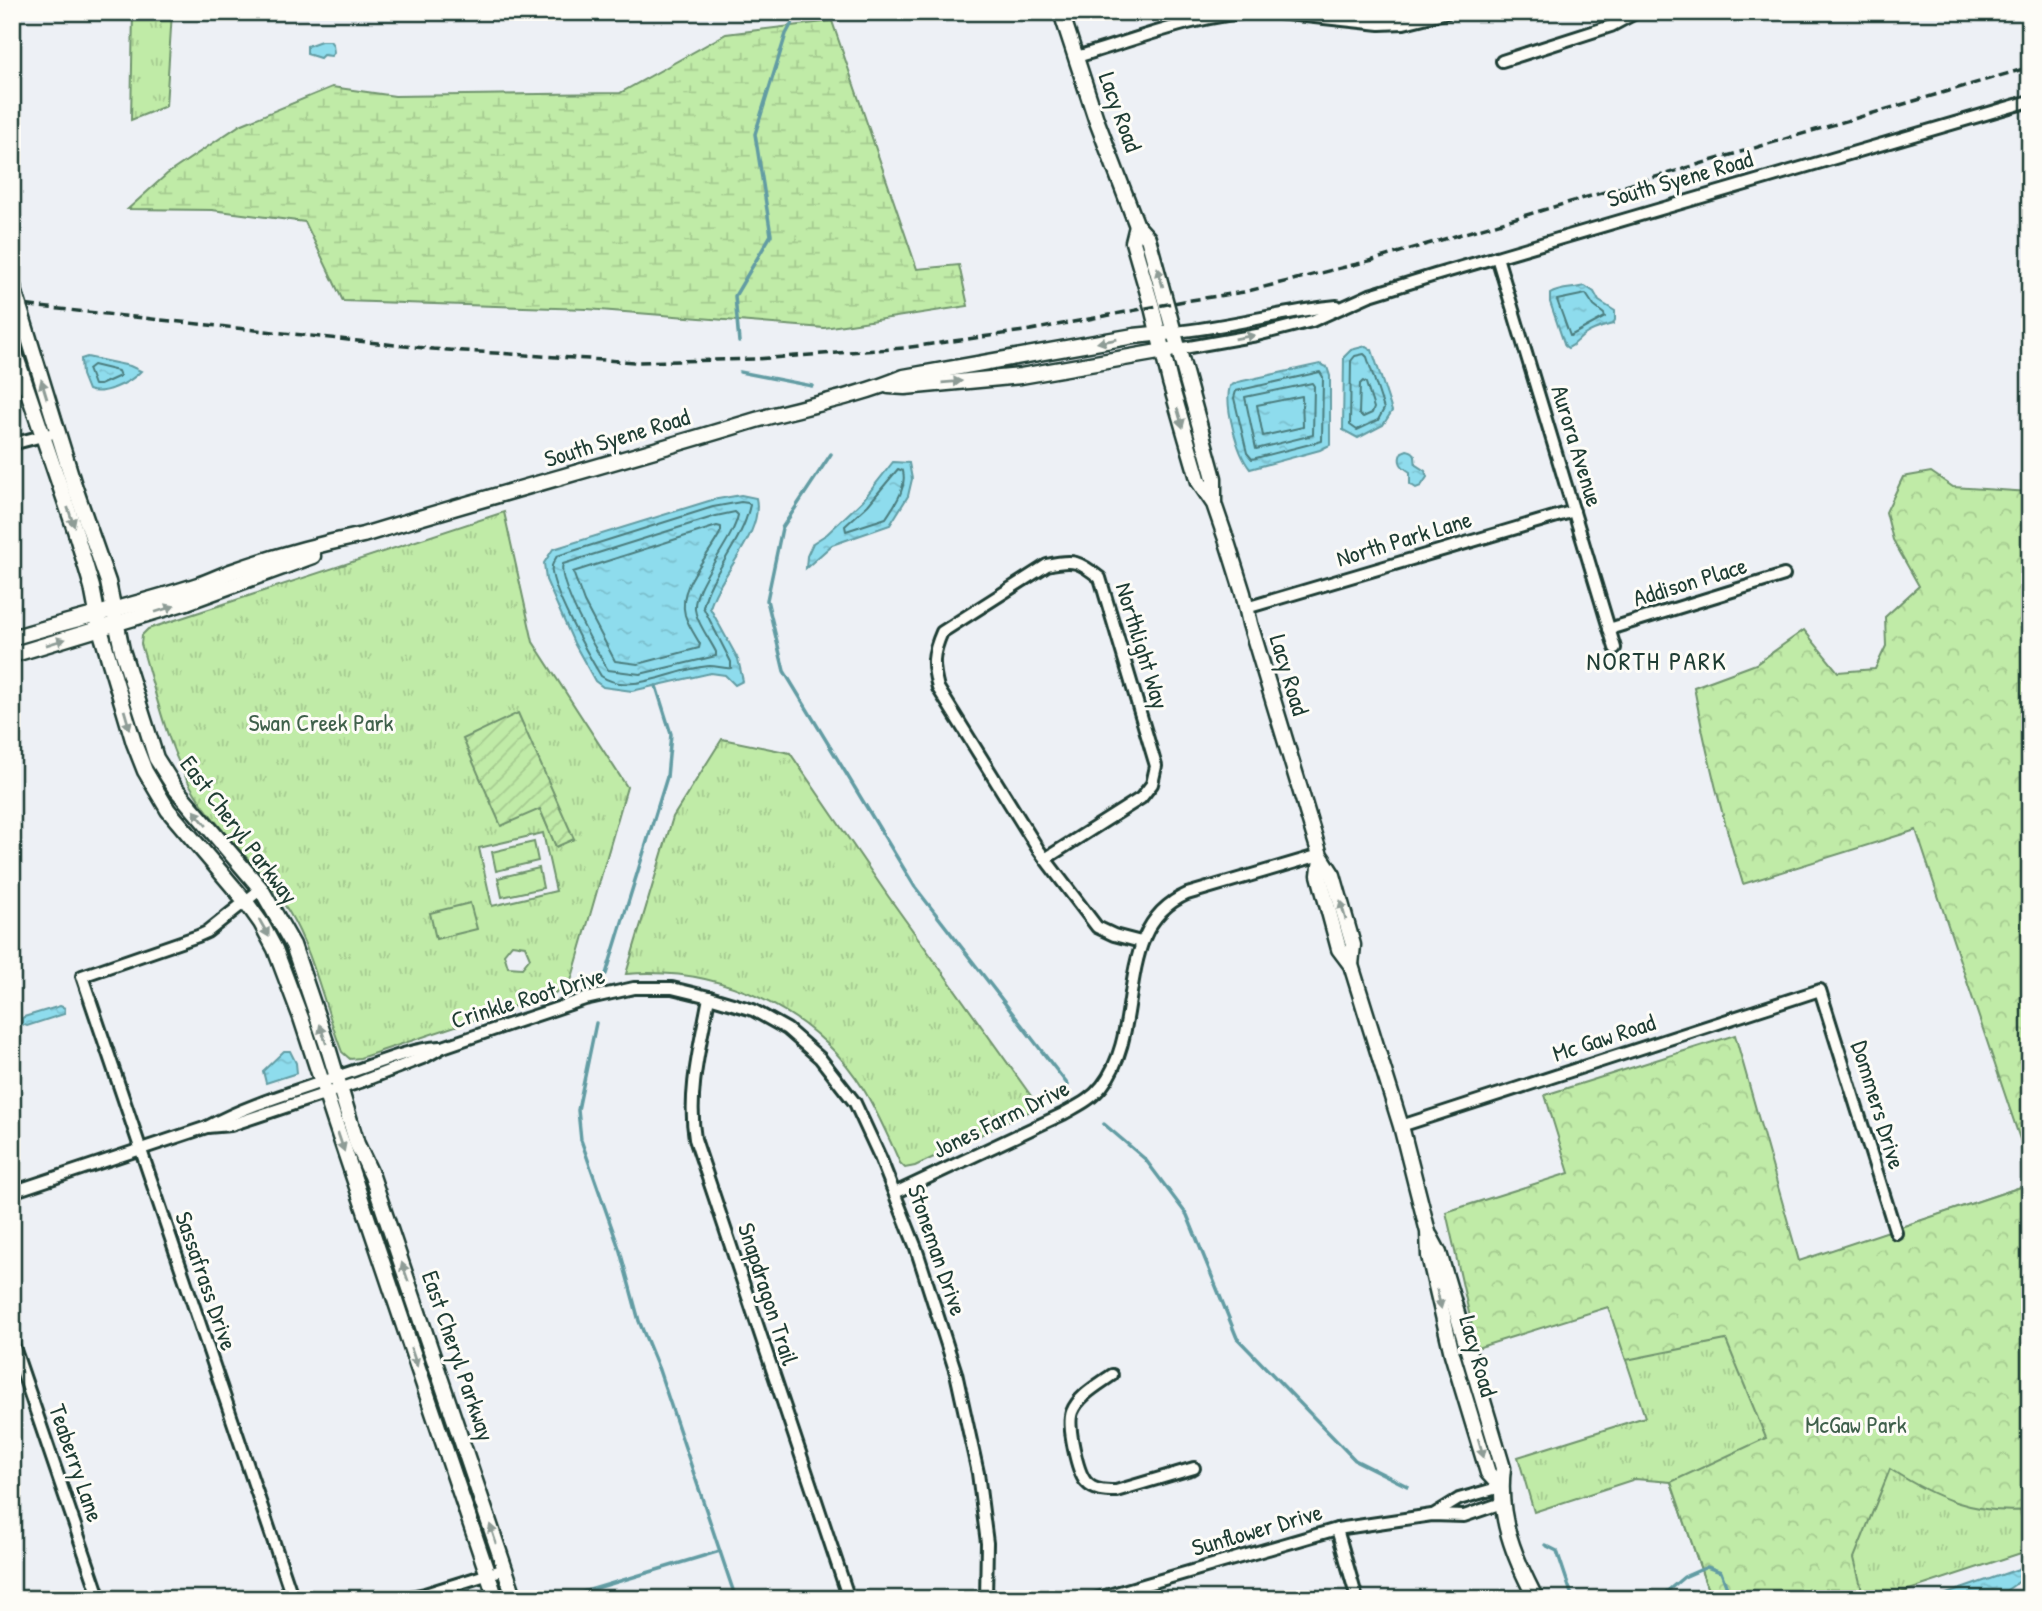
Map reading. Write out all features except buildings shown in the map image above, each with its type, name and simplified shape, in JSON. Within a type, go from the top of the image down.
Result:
[{"type":"street","name":"Lacy Road","points":[[1062,12],[1096,119],[1137,226],[1148,238],[1214,478],[1214,505]]},
{"type":"street","points":[[1076,57],[1181,25],[1259,12]]},
{"type":"street","points":[[1268,12],[1380,24],[1404,23],[1448,12]]},
{"type":"street","points":[[1502,61],[1611,26],[1637,12]]},
{"type":"street","name":"South Syene Road","points":[[884,386],[905,387],[1021,376],[1293,326],[1312,321],[1370,295],[2030,101]]},
{"type":"street","name":"Lacy Road","points":[[1137,226],[1133,242],[1199,482],[1214,505],[1247,608],[1320,857],[1319,875],[1339,949],[1351,965],[1401,1126],[1428,1232],[1439,1253],[1503,1468],[1503,1521],[1536,1599]]},
{"type":"street","name":"Aurora Avenue","points":[[1497,257],[1615,648]]},
{"type":"street","name":"East Cheryl Parkway","points":[[12,283],[108,582],[115,624],[156,758],[182,796],[261,889],[293,945],[358,1144],[372,1176],[423,1324],[514,1599]]},
{"type":"street","name":"South Syene Road","points":[[12,655],[272,572],[363,536],[785,411],[884,386],[904,377],[1134,336],[1254,321],[1309,309],[1344,305]]},
{"type":"street","name":"East Cheryl Parkway","points":[[12,345],[89,576],[100,629],[134,743],[150,781],[168,810],[246,902],[275,949],[496,1599]]},
{"type":"street","points":[[12,444],[58,431]]},
{"type":"street","name":"North Park Lane","points":[[1247,608],[1574,511]]},
{"type":"street","name":"South Syene Road","points":[[12,638],[176,592],[234,571],[335,541],[363,536]]},
{"type":"street","name":"Northlight Way","points":[[1045,859],[1141,799],[1152,784],[1156,766],[1100,578],[1079,561],[1047,565],[942,632],[935,649],[933,664],[939,688],[1045,859],[1097,928],[1141,942]]},
{"type":"street","name":"Addison Place","points":[[1609,629],[1784,575]]},
{"type":"street","name":"Jones Farm Drive","points":[[895,1193],[1063,1114],[1094,1094],[1113,1069],[1124,1040],[1141,942],[1158,913],[1180,897],[1320,857]]},
{"type":"street","points":[[246,902],[261,889]]},
{"type":"street","name":"Sassafrass Drive","points":[[246,902],[198,936],[82,976],[293,1599]]},
{"type":"street","name":"Crinkle Root Drive","points":[[12,1192],[207,1127],[228,1116],[425,1057],[443,1047],[585,999],[634,988],[672,988],[709,997]]},
{"type":"street","name":"Mc Gaw Road","points":[[1401,1126],[1820,990]]},
{"type":"street","name":"Dommers Drive","points":[[1820,990],[1896,1233]]},
{"type":"street","name":"Stoneman Drive","points":[[709,997],[753,1010],[787,1029],[820,1058],[855,1103],[895,1193],[943,1328],[966,1419],[983,1505],[987,1543],[986,1599]]},
{"type":"street","name":"Snapdragon Trail","points":[[709,997],[692,1098],[695,1139],[849,1599]]},
{"type":"street","name":"Teaberry Lane","points":[[12,1341],[100,1599]]},
{"type":"street","points":[[1112,1375],[1079,1400],[1070,1420],[1079,1470],[1085,1481],[1104,1492],[1116,1491],[1194,1468]]},
{"type":"street","name":"Sunflower Drive","points":[[1433,1515],[1459,1499],[1501,1486]]},
{"type":"street","name":"Sunflower Drive","points":[[1095,1599],[1337,1529],[1433,1515],[1464,1516],[1502,1503]]},
{"type":"street","points":[[1337,1529],[1357,1599]]},
{"type":"street","points":[[400,1599],[505,1569]]},
{"type":"green space","points":[[133,12],[172,12],[166,106],[131,120]]},
{"type":"green space","points":[[832,21],[917,269],[959,265],[968,306],[824,328],[587,309],[343,301],[305,222],[212,210],[128,209],[167,174],[240,125],[332,87],[395,96],[620,93],[726,34]]},
{"type":"green space","points":[[1931,472],[1953,487],[2030,492],[2030,1169],[1916,830],[1743,884],[1716,787],[1694,687],[1756,664],[1804,630],[1838,672],[1875,669],[1886,646],[1885,617],[1919,586],[1893,540],[1886,512],[1903,477]]},
{"type":"green space","name":"Swan Creek Park","points":[[504,512],[533,642],[627,787],[569,988],[360,1058],[350,1059],[342,1052],[312,963],[289,912],[267,881],[218,825],[186,778],[164,722],[141,644],[142,635],[148,629]],"holes":[[[540,809],[574,839],[556,846]],[[543,833],[556,891],[492,906],[479,848]],[[512,944],[525,946],[530,958],[522,968],[508,967],[504,954]]]},
{"type":"green space","points":[[518,713],[574,839],[556,847],[540,809],[501,826],[463,739]]},
{"type":"green space","points":[[722,739],[790,753],[888,896],[1039,1107],[915,1166],[905,1168],[864,1090],[843,1061],[819,1037],[792,1016],[762,999],[696,977],[661,973],[626,974],[673,817]]},
{"type":"green space","points":[[534,842],[538,861],[496,871],[492,852]]},
{"type":"green space","points":[[539,868],[543,888],[502,897],[498,878]]},
{"type":"green space","points":[[470,903],[477,929],[436,939],[430,913]]},
{"type":"green space","name":"McGaw Park","points":[[1735,1035],[1799,1261],[2030,1184],[2030,1510],[1973,1507],[1940,1496],[1890,1469],[1854,1558],[1864,1599],[1711,1599],[1671,1482],[1766,1438],[1726,1340],[1626,1360],[1608,1307],[1477,1348],[1446,1212],[1569,1173],[1545,1095]]},
{"type":"green space","name":"McGaw Park","points":[[2030,1184],[2030,1550],[1882,1599],[1711,1599],[1671,1482],[1635,1479],[1534,1512],[1518,1457],[1645,1417],[1614,1324]]},
{"type":"water","points":[[330,41],[333,45],[334,53],[331,56],[323,55],[320,58],[307,54],[307,46]]},
{"type":"water","points":[[1585,286],[1594,292],[1599,301],[1615,311],[1615,320],[1613,324],[1586,334],[1568,348],[1550,302],[1550,294]]},
{"type":"water","points":[[1366,346],[1372,350],[1392,411],[1383,425],[1358,438],[1343,430],[1344,357],[1351,350]]},
{"type":"water","points":[[87,357],[141,371],[116,387],[101,391],[88,390],[82,375],[81,359]]},
{"type":"water","points":[[1320,364],[1327,367],[1330,376],[1330,445],[1250,469],[1233,429],[1229,405],[1230,386]]},
{"type":"water","points":[[1407,450],[1414,454],[1416,465],[1425,471],[1427,477],[1421,486],[1416,488],[1410,484],[1410,472],[1400,461],[1402,452]]},
{"type":"water","points":[[893,462],[909,463],[912,479],[908,496],[890,525],[832,545],[806,568],[807,556],[813,543],[827,534],[863,500]]},
{"type":"water","points":[[741,495],[756,498],[757,512],[747,540],[710,608],[738,659],[743,681],[735,685],[725,675],[711,673],[632,691],[603,687],[595,681],[574,643],[546,580],[544,563],[553,549],[712,500]]},
{"type":"water","points":[[60,1006],[65,1008],[64,1014],[27,1026],[22,1024],[24,1017]]},
{"type":"water","points":[[284,1051],[290,1051],[297,1073],[266,1083],[263,1071]]},
{"type":"water","points":[[2030,1565],[2030,1574],[1994,1599],[1932,1599]]},
{"type":"waterway","points":[[739,342],[735,296],[771,235],[755,134],[786,34],[798,12]]},
{"type":"waterway","points":[[740,372],[812,386]]},
{"type":"waterway","points":[[831,454],[782,528],[767,600],[784,671],[915,887],[1068,1085]]},
{"type":"waterway","points":[[606,974],[667,777],[671,734],[656,686]]},
{"type":"waterway","points":[[596,1023],[578,1110],[581,1140],[620,1251],[639,1321],[659,1370],[736,1599]]},
{"type":"waterway","points":[[1104,1124],[1145,1159],[1187,1215],[1237,1338],[1355,1460],[1407,1486]]},
{"type":"waterway","points":[[1545,1545],[1557,1551],[1573,1599]]},
{"type":"waterway","points":[[560,1599],[720,1551]]},
{"type":"waterway","points":[[1658,1599],[1684,1577],[1707,1567],[1721,1572],[1731,1599]]},
{"type":"railway","points":[[12,304],[433,349],[635,362],[756,359],[904,348],[1031,330],[1244,292],[1373,260],[2030,67]]},
{"type":"district","name":"NORTH PARK","points":[[1657,661]]}]
